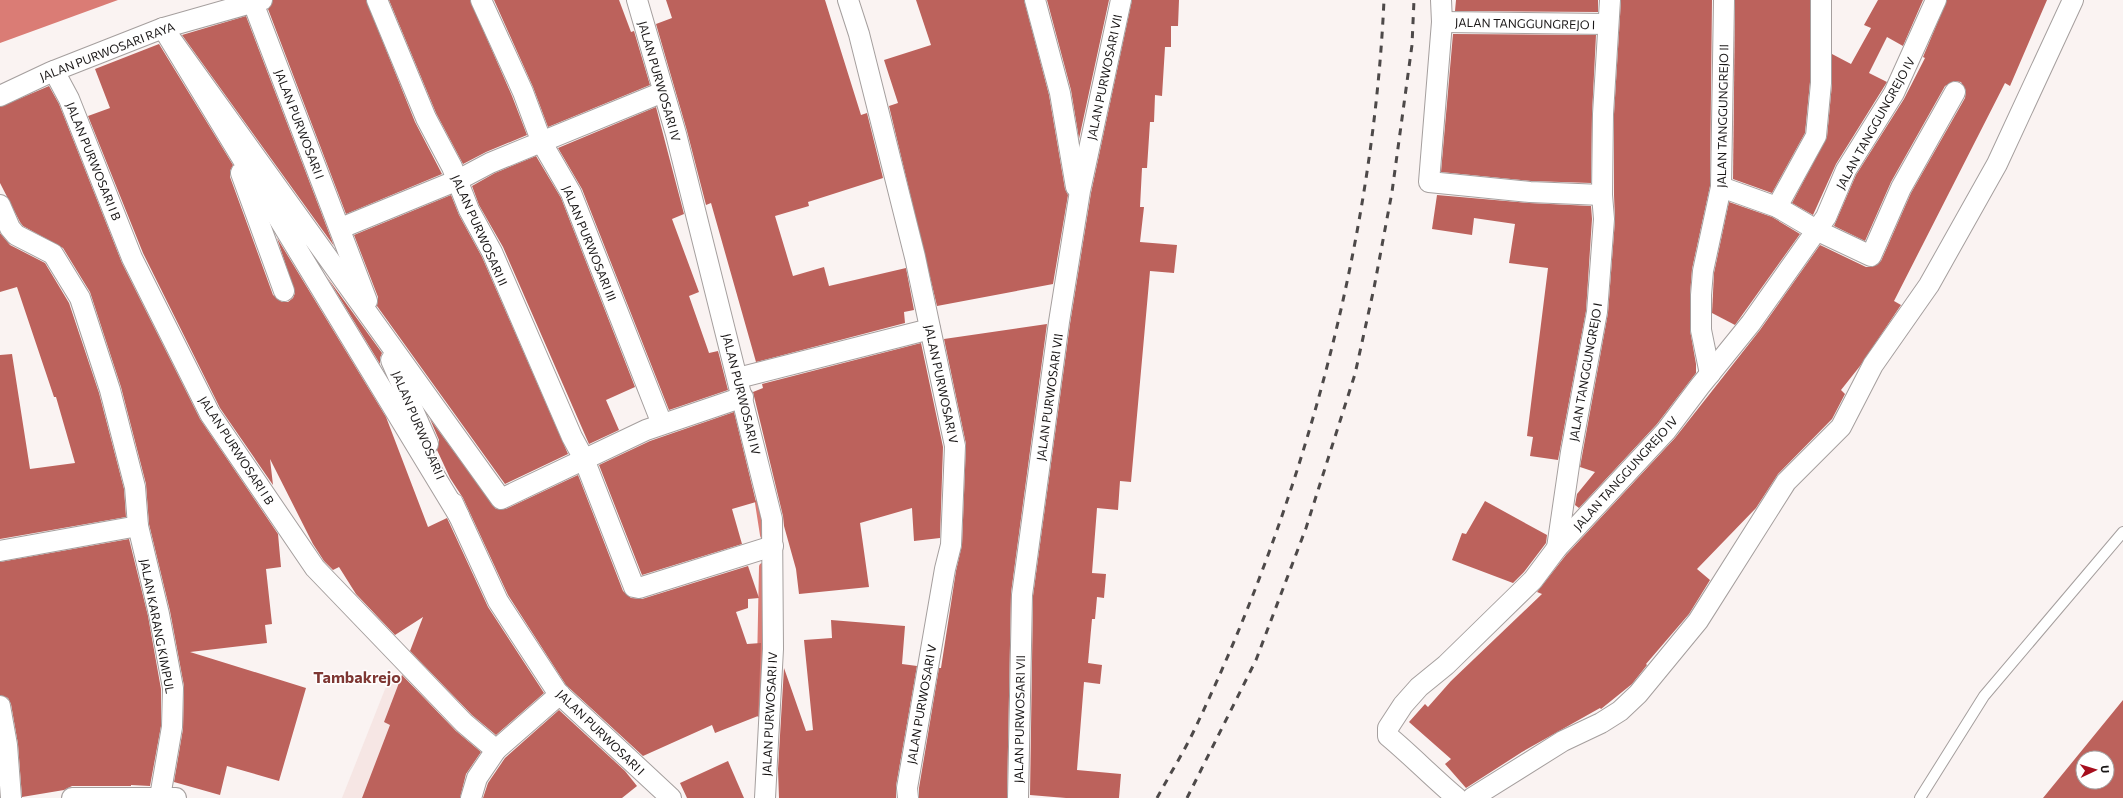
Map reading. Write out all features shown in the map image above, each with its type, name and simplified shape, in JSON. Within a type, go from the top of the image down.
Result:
[{"type":"street","name":"JALAN PURWOSARI RAYA","points":[[0,96],[54,71],[163,28],[257,0]]},
{"type":"street","name":"JALAN PURWOSARI I","points":[[257,0],[377,328],[459,516],[498,601],[560,694],[671,798]]},
{"type":"street","name":"JALAN PURWOSARI II","points":[[377,0],[426,118],[458,180],[470,210],[492,252],[572,437],[584,459],[634,587],[639,588],[765,548]]},
{"type":"street","name":"JALAN PURWOSARI III","points":[[481,0],[523,92],[542,143],[571,192],[662,424]]},
{"type":"street","name":"JALAN PURWOSARI IV","points":[[637,0],[658,94],[676,134],[738,378],[737,399],[772,519],[765,548],[773,649],[765,798]]},
{"type":"street","name":"JALAN PURWOSARI V","points":[[848,0],[859,34],[913,249],[955,446],[954,509],[951,545],[942,585],[908,780],[908,798]]},
{"type":"street","points":[[1035,0],[1060,93],[1078,201]]},
{"type":"street","name":"JALAN PURWOSARI VII","points":[[1018,798],[1022,595],[1059,322],[1078,201],[1121,0]]},
{"type":"street","name":"JALAN TANGGUNGREJO I","points":[[1441,0],[1442,22],[1429,182],[1516,190],[1602,195]]},
{"type":"street","name":"JALAN TANGGUNGREJO I","points":[[1557,548],[1571,452],[1597,312],[1604,219],[1602,195],[1603,114],[1610,0]]},
{"type":"street","name":"JALAN TANGGUNGREJO II","points":[[1710,374],[1701,330],[1703,272],[1721,187],[1724,0]]},
{"type":"street","points":[[1778,208],[1816,136],[1821,83],[1821,0]]},
{"type":"street","name":"JALAN TANGGUNGREJO IV","points":[[1457,798],[1428,774],[1413,757],[1388,736],[1388,728],[1397,713],[1419,687],[1446,665],[1533,580],[1557,548],[1666,431],[1751,323],[1818,231],[1846,170],[1894,93],[1936,0]]},
{"type":"street","points":[[1472,798],[1563,741],[1601,723],[1620,711],[1638,694],[1698,621],[1786,482],[1841,427],[1873,365],[1929,285],[1997,164],[2073,0]]},
{"type":"street","name":"JALAN TANGGUNGREJO I","points":[[1442,22],[1608,24]]},
{"type":"street","points":[[163,28],[204,80],[238,166],[284,292]]},
{"type":"street","points":[[163,28],[501,499],[584,459],[662,424],[737,399]]},
{"type":"street","points":[[163,28],[459,516]]},
{"type":"street","name":"JALAN PURWOSARI I B","points":[[54,71],[69,98],[132,258],[210,414],[315,568],[464,723],[496,750]]},
{"type":"street","points":[[1721,187],[1778,208],[1818,231],[1871,256],[1901,188],[1955,92]]},
{"type":"street","points":[[341,228],[458,180],[490,163],[542,143],[658,94]]},
{"type":"street","name":"JALAN KARANG KIMPUL","points":[[0,204],[10,228],[16,235],[52,254],[80,298],[110,390],[135,487],[138,526],[159,614],[173,688],[168,797]]},
{"type":"street","points":[[738,378],[930,329]]},
{"type":"street","points":[[0,551],[138,526]]},
{"type":"street","points":[[471,798],[477,778],[496,750],[560,694]]},
{"type":"street","points":[[0,706],[7,745],[12,798]]},
{"type":"street","points":[[72,798],[168,797]]},
{"type":"lane","points":[[1920,798],[1984,696],[2123,532]]},
{"type":"shaded area","points":[[0,0],[118,0],[0,43]]},
{"type":"shaded area","points":[[391,674],[434,697],[440,704],[401,798],[342,798]]},
{"type":"building","points":[[273,0],[366,0],[415,122],[442,174],[346,214],[268,9]]},
{"type":"building","points":[[389,0],[470,0],[512,96],[527,135],[486,152],[463,164],[436,113]]},
{"type":"building","points":[[494,0],[619,0],[631,32],[634,31],[650,85],[548,127],[533,87]]},
{"type":"building","points":[[666,0],[825,0],[861,115],[867,113],[883,178],[808,202],[809,206],[775,216],[793,276],[824,267],[829,286],[906,268],[914,310],[904,312],[905,323],[756,362],[711,203],[706,205],[687,131],[656,24],[672,18]]},
{"type":"building","points":[[916,0],[1024,0],[1049,95],[1065,189],[1068,195],[1053,284],[937,306],[889,106],[898,103],[884,60],[931,45]]},
{"type":"building","points":[[1047,0],[1109,0],[1079,139],[1071,90]]},
{"type":"building","points":[[1132,0],[1179,0],[1178,26],[1171,26],[1171,47],[1165,47],[1162,96],[1155,95],[1154,122],[1150,122],[1147,168],[1142,168],[1140,207],[1144,207],[1140,242],[1177,245],[1174,273],[1150,271],[1131,482],[1120,481],[1118,510],[1097,508],[1092,573],[1106,574],[1104,598],[1097,597],[1095,619],[1092,619],[1088,663],[1102,665],[1100,684],[1084,682],[1077,770],[1121,774],[1119,798],[1066,798],[1030,795],[1033,596],[1070,324],[1091,193]]},
{"type":"building","points":[[1456,0],[1598,0],[1598,12],[1455,11]]},
{"type":"building","points":[[1621,0],[1712,0],[1710,186],[1692,269],[1690,295],[1690,330],[1696,364],[1696,373],[1657,424],[1579,508],[1575,505],[1577,494],[1595,472],[1580,467],[1608,313],[1615,220],[1614,114]]},
{"type":"building","points":[[1735,0],[1810,0],[1810,82],[1805,133],[1772,193],[1733,179]]},
{"type":"building","points":[[1878,0],[1923,0],[1903,46],[1887,37],[1869,73],[1887,82],[1836,164],[1813,215],[1792,203],[1827,137],[1832,84],[1832,54],[1851,64],[1871,28],[1864,25]]},
{"type":"building","points":[[1947,0],[2047,0],[2010,86],[2005,83],[1894,301],[1901,305],[1860,366],[1841,390],[1845,394],[1832,419],[1778,474],[1756,508],[1697,569],[1710,580],[1689,614],[1646,664],[1647,665],[1632,684],[1601,709],[1600,708],[1522,752],[1466,788],[1445,764],[1451,759],[1409,722],[1425,704],[1428,707],[1451,681],[1542,594],[1537,592],[1566,555],[1675,438],[1760,330],[1820,245],[1866,267],[1872,267],[1881,261],[1911,193],[1965,98],[1966,91],[1961,82],[1954,81],[1945,86],[1891,182],[1865,241],[1834,226],[1856,175],[1904,99],[1925,58],[1923,57]]},
{"type":"building","points":[[246,16],[334,246],[182,35]]},
{"type":"building","points":[[1453,34],[1596,35],[1592,114],[1591,183],[1531,181],[1441,172]]},
{"type":"building","points":[[159,44],[233,165],[230,171],[230,177],[273,295],[282,302],[288,302],[293,298],[295,293],[277,238],[386,417],[428,527],[447,518],[488,607],[544,693],[496,735],[472,715],[410,651],[423,617],[395,635],[356,594],[339,567],[333,570],[324,561],[313,544],[270,459],[273,485],[220,408],[143,253],[88,116],[110,108],[95,69]]},
{"type":"building","points":[[49,86],[59,104],[122,263],[200,419],[278,534],[281,567],[266,569],[272,624],[265,625],[267,643],[190,652],[306,688],[279,781],[227,766],[220,795],[174,782],[183,729],[184,686],[170,611],[149,524],[146,484],[121,387],[90,292],[63,248],[23,226],[0,183],[0,107]]},
{"type":"building","points":[[656,107],[684,214],[672,219],[699,292],[689,296],[709,353],[718,351],[728,390],[669,410],[582,189],[558,148]]},
{"type":"building","points":[[536,156],[561,198],[635,387],[606,400],[619,430],[589,444],[503,247],[479,205],[472,186],[495,173]]},
{"type":"building","points":[[451,195],[459,215],[482,257],[568,454],[505,484],[377,306],[378,297],[354,235]]},
{"type":"building","points":[[1437,195],[1529,203],[1591,206],[1592,219],[1586,311],[1558,460],[1530,456],[1533,437],[1527,436],[1548,268],[1509,263],[1515,224],[1474,218],[1472,235],[1432,229]]},
{"type":"building","points":[[1729,202],[1772,217],[1800,234],[1735,325],[1712,313],[1714,273]]},
{"type":"building","points":[[0,233],[10,245],[45,263],[69,303],[99,393],[124,489],[126,517],[0,539],[0,355],[12,354],[30,469],[75,463],[56,397],[54,397],[17,287],[0,292]]},
{"type":"building","points":[[327,277],[382,353],[380,364]]},
{"type":"building","points":[[1047,324],[1011,593],[1007,798],[919,798],[919,788],[939,668],[941,668],[956,571],[962,545],[966,444],[944,339]]},
{"type":"building","points":[[921,343],[943,447],[940,538],[914,541],[912,508],[860,523],[869,587],[799,594],[796,569],[784,526],[783,516],[753,392],[763,388],[762,384]]},
{"type":"building","points":[[734,412],[756,502],[732,509],[742,544],[642,575],[599,465],[650,441]]},
{"type":"building","points":[[430,419],[496,509],[506,509],[578,475],[623,591],[631,598],[642,599],[748,566],[759,598],[748,599],[748,608],[736,612],[747,644],[761,643],[758,716],[715,733],[712,725],[643,756],[566,685],[508,595],[463,498],[450,478],[437,450],[439,440]]},
{"type":"building","points":[[1485,501],[1547,535],[1546,543],[1524,572],[1513,583],[1452,560],[1462,533],[1466,534]]},
{"type":"building","points":[[129,539],[148,616],[161,689],[161,726],[150,786],[72,786],[64,790],[22,797],[18,744],[11,704],[8,698],[0,695],[0,562]]},
{"type":"building","points":[[831,620],[905,626],[902,664],[917,666],[896,786],[896,798],[779,798],[778,769],[784,668],[806,731],[813,730],[804,640],[832,638]]},
{"type":"building","points":[[402,675],[456,731],[481,752],[466,774],[460,798],[362,798],[390,725],[384,722]]},
{"type":"building","points":[[2123,700],[2123,798],[2043,798],[2075,759],[2075,790],[2115,790],[2115,750],[2082,750]]},
{"type":"building","points":[[559,710],[625,771],[637,786],[622,798],[483,798],[488,783],[505,758]]},
{"type":"building","points":[[728,761],[744,798],[687,798],[680,783]]},
{"type":"waterway","points":[[759,503],[764,535]]},
{"type":"waterway","points":[[760,713],[763,567]]},
{"type":"railway","points":[[1157,798],[1194,730],[1236,636],[1270,549],[1300,460],[1326,369],[1348,277],[1365,184],[1377,92],[1384,0]]},
{"type":"railway","points":[[1187,798],[1256,660],[1306,528],[1355,374],[1374,288],[1392,192],[1412,45],[1414,0]]},
{"type":"district","name":"Tambakrejo","points":[[357,676]]}]
